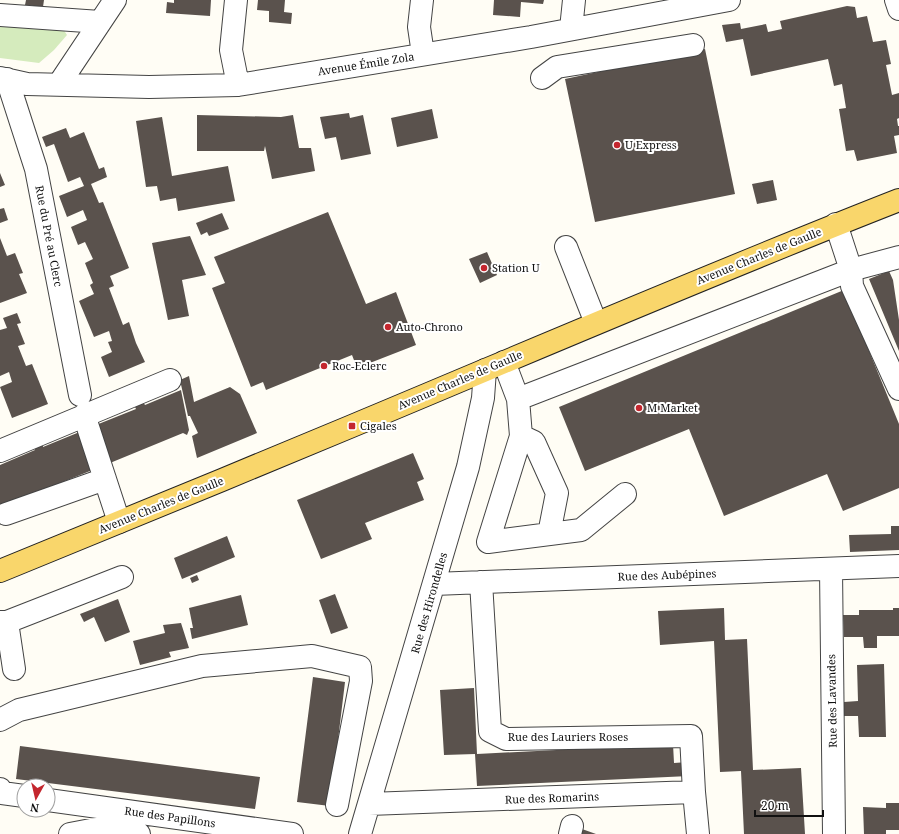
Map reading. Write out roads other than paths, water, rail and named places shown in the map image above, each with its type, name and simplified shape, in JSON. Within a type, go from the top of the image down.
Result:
[{"type":"main road","name":"Avenue Charles de Gaulle","points":[[1,569],[346,429],[596,323],[899,199]]},
{"type":"street","points":[[59,84],[115,0]]},
{"type":"street","points":[[236,0],[231,50],[238,85]]},
{"type":"street","points":[[422,0],[419,27],[423,54]]},
{"type":"street","points":[[571,29],[574,0]]},
{"type":"street","name":"Avenue Émile Zola","points":[[3,79],[28,84],[149,87],[238,85],[571,29],[704,2],[729,0]]},
{"type":"street","points":[[896,0],[899,9]]},
{"type":"street","points":[[0,14],[100,22]]},
{"type":"street","points":[[542,78],[557,67],[694,45]]},
{"type":"street","name":"Rue du Pré au Clerc","points":[[3,79],[36,169],[82,405],[120,522]]},
{"type":"street","points":[[836,224],[851,270],[852,286],[899,389]]},
{"type":"street","points":[[566,247],[596,323]]},
{"type":"street","points":[[518,399],[851,270],[899,257]]},
{"type":"street","points":[[495,366],[518,399],[521,436],[488,542],[581,530],[625,494]]},
{"type":"street","name":"Rue des Hirondelles","points":[[360,834],[468,467],[483,398],[495,366]]},
{"type":"street","points":[[0,450],[82,405],[170,380]]},
{"type":"street","points":[[521,436],[534,442],[557,493],[549,534]]},
{"type":"street","points":[[6,514],[105,479]]},
{"type":"street","name":"Rue des Aubépines","points":[[434,584],[899,566]]},
{"type":"street","name":"Rue des Lavandes","points":[[831,569],[834,834]]},
{"type":"street","points":[[14,669],[4,622],[122,577]]},
{"type":"street","name":"Rue des Lauriers Roses","points":[[481,582],[490,731],[506,739],[692,736],[694,792]]},
{"type":"street","points":[[0,720],[19,710],[202,666],[312,656],[360,667],[361,681],[337,804]]},
{"type":"street","points":[[0,789],[2,793],[16,795]]},
{"type":"street","points":[[694,792],[698,834]]},
{"type":"street","name":"Rue des Romarins","points":[[369,804],[694,792]]},
{"type":"street","name":"Rue des Papillons","points":[[56,801],[292,834]]},
{"type":"street","points":[[70,834],[96,829],[139,834]]},
{"type":"place","name":"U Express","points":[[617,145]]},
{"type":"place","name":"Station U","points":[[484,268]]},
{"type":"place","name":"Auto-Chrono","points":[[388,327]]},
{"type":"place","name":"Roc-Eclerc","points":[[324,366]]},
{"type":"place","name":"M Market","points":[[639,408]]},
{"type":"place","name":"Cigales","points":[[352,426]]}]
